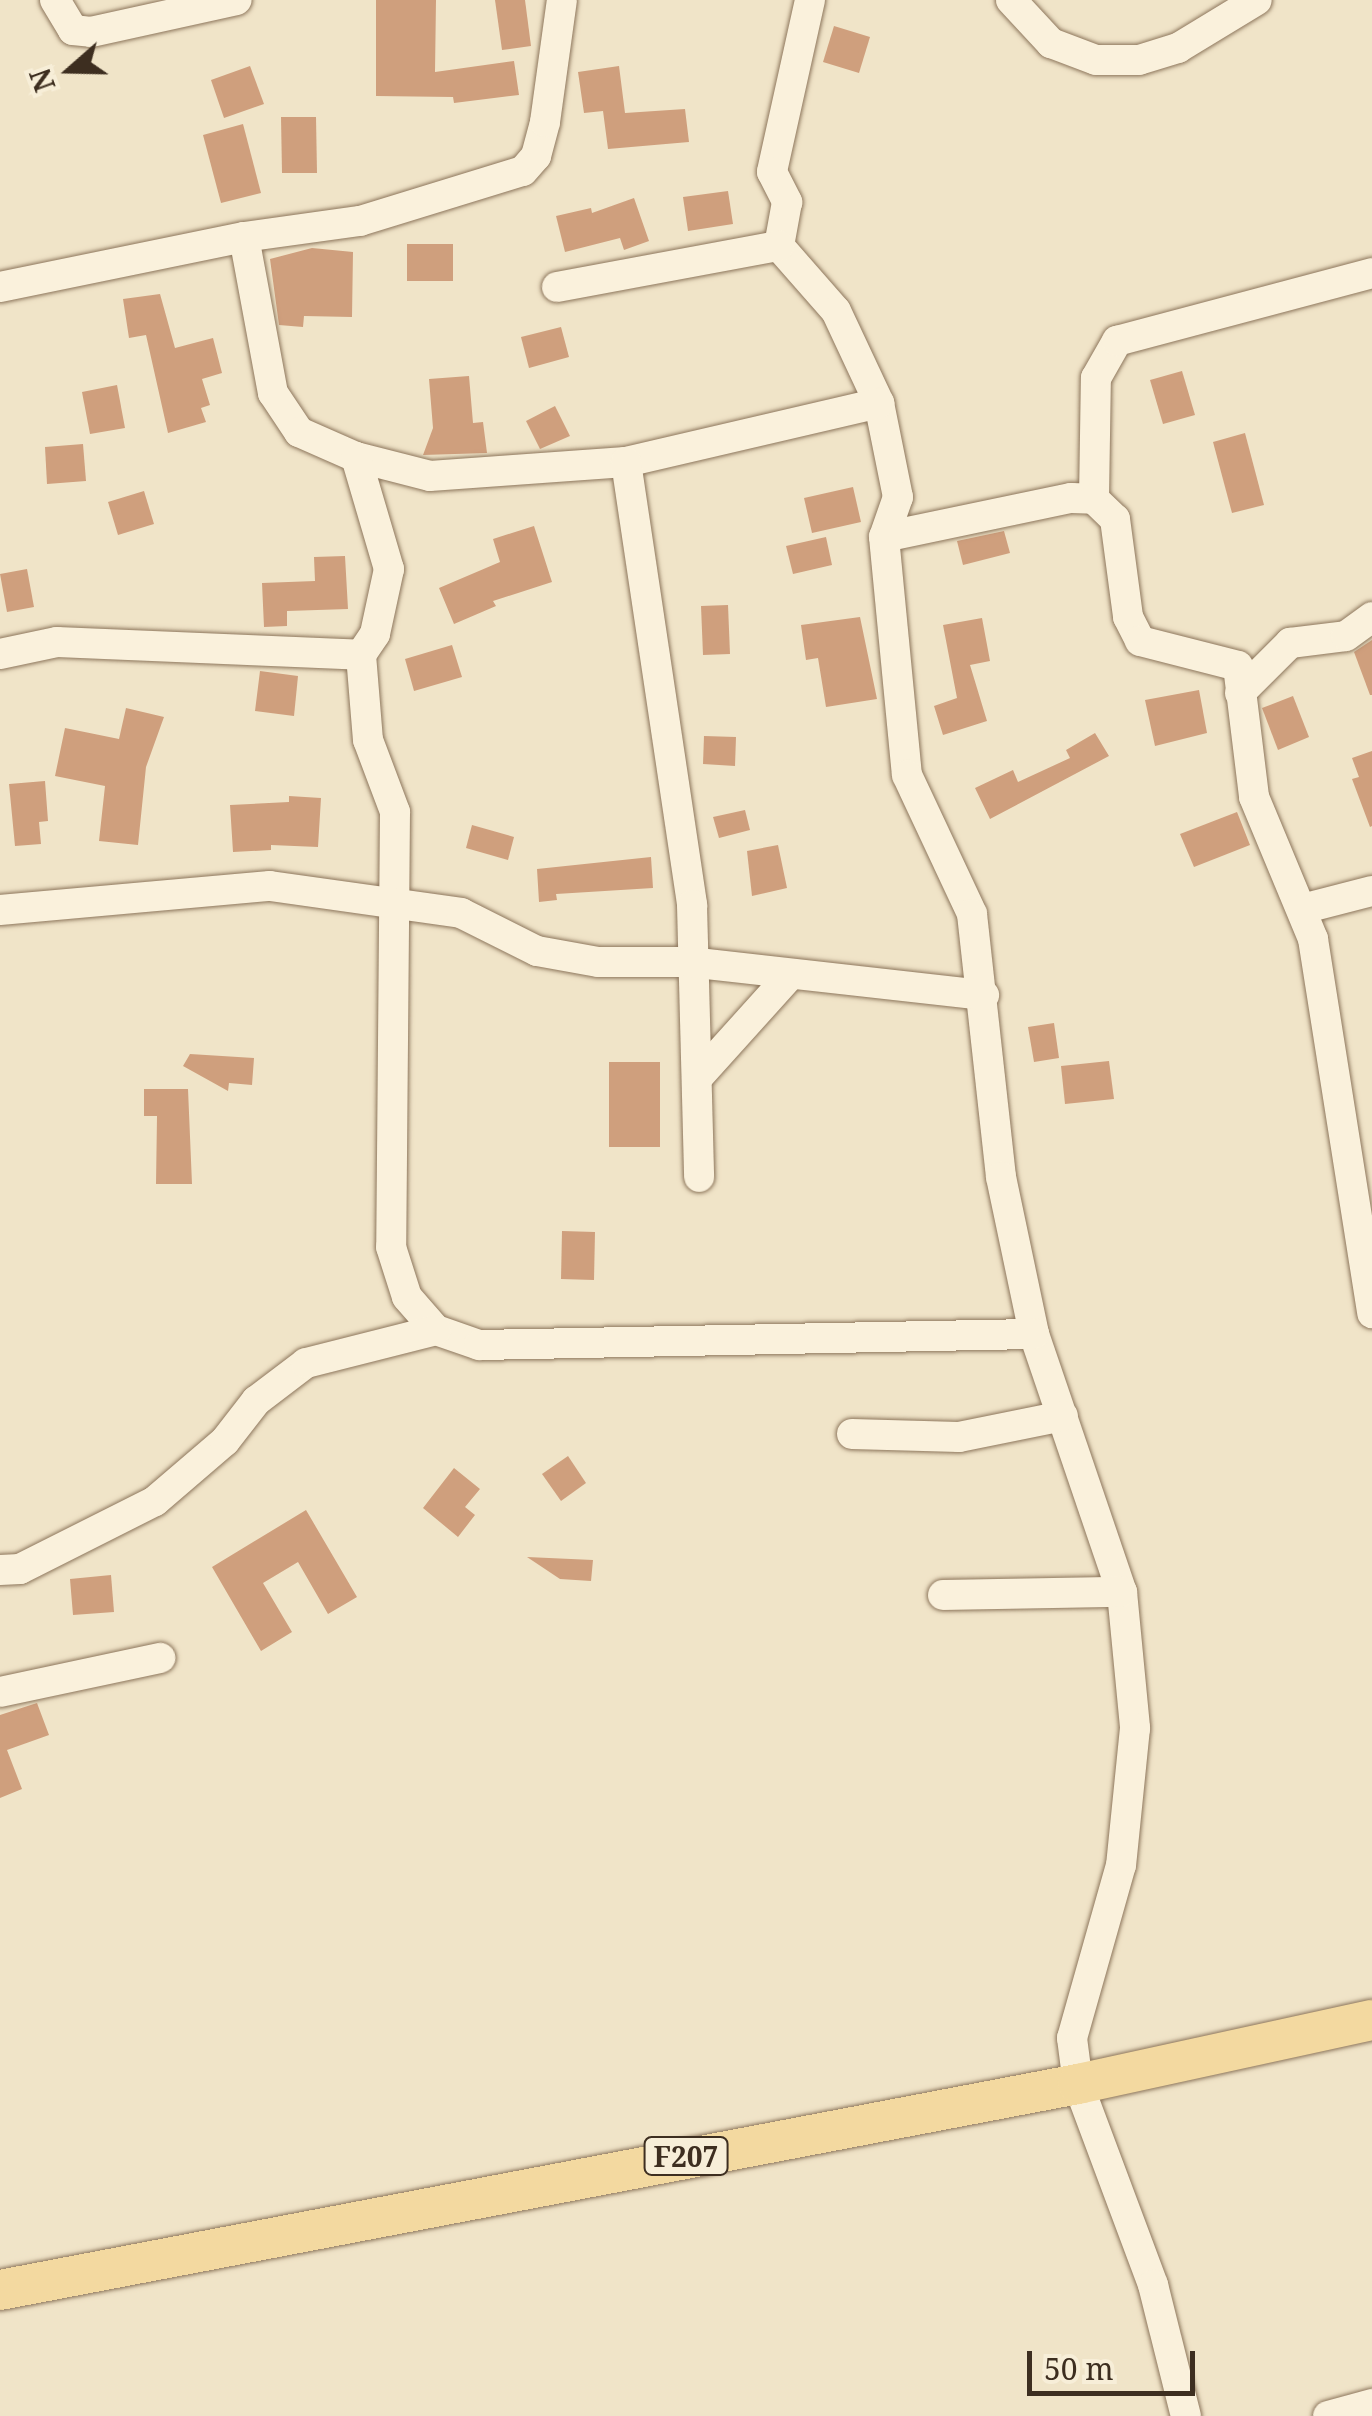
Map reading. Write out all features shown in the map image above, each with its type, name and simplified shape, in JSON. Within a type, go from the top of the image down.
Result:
[{"type":"main road","name":"F207","points":[[0,2290],[1078,2084],[1372,2020]]},
{"type":"street","points":[[55,0],[73,30],[91,32],[237,0]]},
{"type":"street","points":[[0,287],[244,237],[360,221],[523,171],[536,156],[545,122],[562,0]]},
{"type":"street","points":[[779,246],[787,202],[772,172],[810,0]]},
{"type":"street","points":[[1011,0],[1051,43],[1096,60],[1138,60],[1178,48],[1257,0]]},
{"type":"street","points":[[244,237],[273,393],[299,432],[356,457],[430,476],[626,462],[879,404]]},
{"type":"street","points":[[557,287],[779,246]]},
{"type":"street","points":[[779,246],[836,311],[879,404],[898,498],[884,537],[907,774],[972,914],[984,995],[1001,1177],[1034,1334],[1122,1592],[1135,1728],[1122,1865],[1072,2038],[1078,2084],[1153,2286],[1186,2416]]},
{"type":"street","points":[[1094,500],[1096,378],[1116,342],[1372,273]]},
{"type":"street","points":[[356,457],[389,569],[375,634],[361,655],[368,740],[396,812],[391,1247],[407,1297],[436,1330],[479,1345],[537,1347],[1034,1334]]},
{"type":"street","points":[[626,462],[692,905],[689,962],[700,1075],[698,1177]]},
{"type":"street","points":[[884,537],[1071,498],[1094,500],[1114,519],[1128,617],[1140,641],[1231,660],[1239,670],[1254,797],[1302,909],[1372,1313]]},
{"type":"street","points":[[1240,693],[1290,644],[1346,636],[1372,617]]},
{"type":"street","points":[[0,654],[57,642],[361,655]]},
{"type":"street","points":[[0,910],[270,886],[461,912],[538,950],[598,962],[689,962],[984,995]]},
{"type":"street","points":[[1302,909],[1372,892]]},
{"type":"street","points":[[700,1075],[791,974]]},
{"type":"street","points":[[0,1570],[20,1569],[154,1501],[225,1440],[256,1402],[306,1363],[436,1330]]},
{"type":"street","points":[[852,1434],[959,1437],[1063,1416]]},
{"type":"street","points":[[943,1595],[1122,1592]]},
{"type":"street","points":[[0,1692],[160,1658]]},
{"type":"street","points":[[1328,2416],[1372,2404]]},
{"type":"building","points":[[376,0],[436,0],[435,72],[514,61],[519,95],[454,103],[453,97],[376,96]]},
{"type":"building","points":[[495,0],[525,0],[531,46],[502,50]]},
{"type":"building","points":[[834,26],[870,37],[859,73],[823,62]]},
{"type":"building","points":[[250,66],[264,104],[224,118],[211,80]]},
{"type":"building","points":[[619,66],[625,113],[685,109],[689,142],[608,149],[603,111],[584,113],[578,72]]},
{"type":"building","points":[[281,117],[316,117],[317,173],[282,173]]},
{"type":"building","points":[[243,124],[261,193],[221,203],[203,135]]},
{"type":"building","points":[[728,191],[733,224],[688,231],[683,197]]},
{"type":"building","points":[[634,198],[649,241],[624,250],[620,238],[565,252],[556,216],[591,208],[592,213]]},
{"type":"building","points":[[407,244],[453,244],[453,281],[407,281]]},
{"type":"building","points":[[312,248],[353,252],[352,317],[304,316],[303,327],[279,325],[270,259]]},
{"type":"building","points":[[160,294],[175,348],[213,338],[222,373],[202,379],[210,405],[201,408],[206,422],[168,433],[146,335],[129,338],[123,299]]},
{"type":"building","points":[[561,327],[569,357],[529,368],[521,337]]},
{"type":"building","points":[[1182,371],[1195,415],[1163,424],[1150,380]]},
{"type":"building","points":[[469,376],[473,423],[483,422],[487,453],[423,455],[433,428],[429,379]]},
{"type":"building","points":[[117,385],[125,428],[90,434],[82,392]]},
{"type":"building","points":[[555,406],[570,436],[540,449],[526,421]]},
{"type":"building","points":[[1245,433],[1264,505],[1232,513],[1213,442]]},
{"type":"building","points":[[83,444],[86,481],[47,484],[45,447]]},
{"type":"building","points":[[853,487],[861,522],[812,533],[804,498]]},
{"type":"building","points":[[144,491],[154,524],[118,535],[108,502]]},
{"type":"building","points":[[534,526],[552,582],[493,601],[496,606],[454,624],[439,588],[500,562],[493,539]]},
{"type":"building","points":[[1004,531],[1010,553],[963,565],[957,541]]},
{"type":"building","points":[[826,537],[832,565],[793,574],[786,546]]},
{"type":"building","points":[[345,556],[348,609],[287,611],[287,626],[264,627],[262,583],[315,581],[314,557]]},
{"type":"building","points":[[27,569],[34,607],[7,612],[0,574]]},
{"type":"building","points":[[728,605],[730,654],[703,655],[701,606]]},
{"type":"building","points":[[860,617],[877,699],[826,707],[818,658],[806,660],[801,625]]},
{"type":"building","points":[[982,618],[990,661],[970,665],[987,721],[943,735],[934,706],[957,698],[943,625]]},
{"type":"building","points":[[1372,640],[1372,695],[1370,695],[1354,652]]},
{"type":"building","points":[[452,645],[462,677],[414,691],[405,659]]},
{"type":"building","points":[[260,671],[298,676],[294,716],[255,711]]},
{"type":"building","points":[[1199,690],[1207,733],[1155,746],[1145,700]]},
{"type":"building","points":[[1293,696],[1309,737],[1278,750],[1262,708]]},
{"type":"building","points":[[126,708],[164,717],[146,767],[138,845],[99,841],[105,786],[55,776],[65,728],[119,739]]},
{"type":"building","points":[[1095,733],[1109,756],[990,819],[975,788],[1013,770],[1018,782],[1070,758],[1066,750]]},
{"type":"building","points":[[704,736],[736,737],[735,766],[703,764]]},
{"type":"building","points":[[1372,751],[1370,827],[1352,779],[1359,777],[1352,758]]},
{"type":"building","points":[[45,781],[48,821],[39,822],[41,844],[15,846],[9,784]]},
{"type":"building","points":[[289,796],[321,798],[318,847],[271,845],[271,850],[233,852],[230,805],[289,802]]},
{"type":"building","points":[[745,810],[750,830],[719,838],[713,817]]},
{"type":"building","points":[[1237,812],[1250,845],[1194,867],[1180,834]]},
{"type":"building","points":[[472,825],[514,837],[508,860],[466,848]]},
{"type":"building","points":[[778,845],[787,888],[752,896],[747,851]]},
{"type":"building","points":[[651,857],[653,888],[556,894],[557,900],[539,902],[537,869]]},
{"type":"building","points":[[1054,1023],[1059,1058],[1034,1062],[1028,1027]]},
{"type":"building","points":[[190,1054],[254,1058],[252,1085],[229,1083],[228,1091],[183,1066]]},
{"type":"building","points":[[1109,1061],[1114,1099],[1065,1104],[1061,1066]]},
{"type":"building","points":[[609,1062],[660,1062],[660,1147],[609,1147]]},
{"type":"building","points":[[144,1089],[188,1089],[192,1184],[156,1184],[157,1116],[144,1116]]},
{"type":"building","points":[[562,1231],[595,1232],[594,1280],[561,1279]]},
{"type":"building","points":[[568,1456],[586,1483],[561,1501],[542,1474]]},
{"type":"building","points":[[454,1468],[480,1489],[465,1507],[475,1515],[458,1537],[423,1508]]},
{"type":"building","points":[[306,1510],[357,1597],[328,1614],[298,1562],[263,1583],[292,1632],[261,1651],[212,1567]]},
{"type":"building","points":[[527,1557],[593,1560],[591,1581],[560,1579]]},
{"type":"building","points":[[111,1575],[114,1612],[73,1615],[70,1579]]},
{"type":"building","points":[[37,1703],[49,1735],[7,1750],[22,1789],[0,1798],[0,1715]]}]
